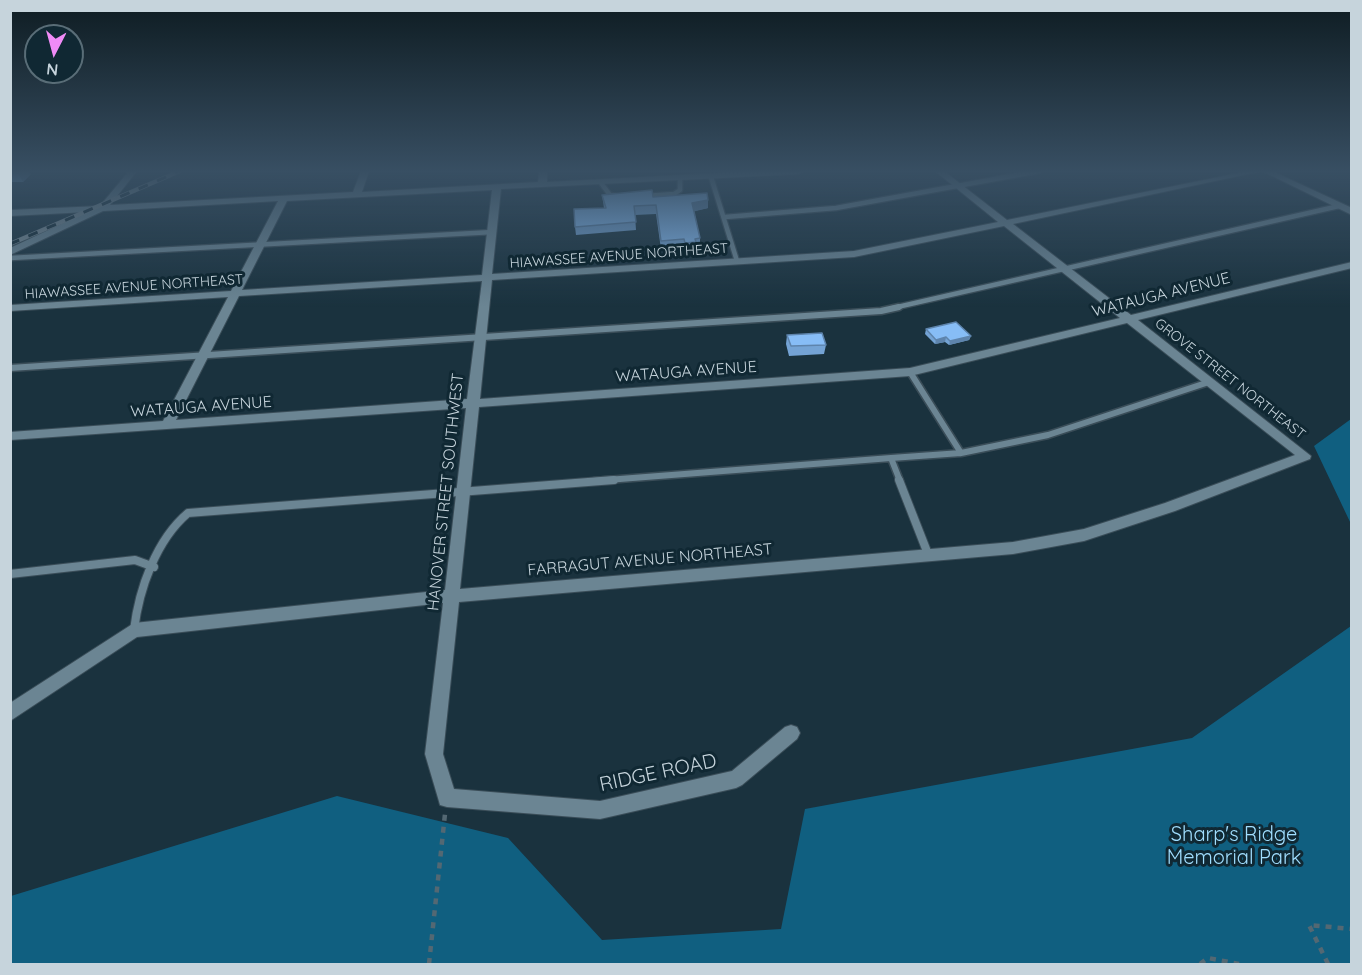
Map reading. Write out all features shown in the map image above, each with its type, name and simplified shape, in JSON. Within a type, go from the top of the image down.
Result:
[{"type":"street","points":[[10,252],[84,216]]},
{"type":"street","points":[[167,426],[275,216]]},
{"type":"street","name":"HANOVER STREET SOUTHWEST","points":[[447,798],[434,754],[452,596],[461,490],[494,216]]},
{"type":"street","name":"GROVE STREET NORTHEAST","points":[[999,216],[1305,456]]},
{"type":"street","name":"HIAWASSEE AVENUE NORTHEAST","points":[[10,308],[854,254],[1038,216]]},
{"type":"street","name":"WATAUGA AVENUE","points":[[10,436],[910,372],[1352,265]]},
{"type":"street","name":"FARRAGUT AVENUE NORTHEAST","points":[[10,713],[134,630],[452,596],[1013,548],[1084,535],[1170,507],[1305,456]]},
{"type":"street","name":"RIDGE ROAD","points":[[447,798],[600,810],[736,780],[790,734]]},
{"type":"lane","points":[[731,216],[725,217],[737,261]]},
{"type":"lane","points":[[10,368],[881,311],[1294,216]]},
{"type":"lane","points":[[10,258],[493,232]]},
{"type":"lane","points":[[910,372],[961,453]]},
{"type":"lane","points":[[134,630],[135,613],[171,527],[188,513],[461,490],[961,453],[1048,435],[1209,382]]},
{"type":"lane","points":[[891,458],[928,554]]},
{"type":"lane","points":[[10,573],[135,560],[154,567]]},
{"type":"path","points":[[429,964],[447,798]]},
{"type":"path","points":[[1328,964],[1309,925],[1329,925],[1352,929]]},
{"type":"path","points":[[1200,964],[1208,958],[1239,964]]},
{"type":"green space","points":[[1351,419],[1351,524],[1314,446]]},
{"type":"green space","name":"Sharp's Ridge Memorial Park","points":[[1351,626],[1351,964],[11,964],[11,896],[337,796],[508,838],[602,940],[781,929],[805,809],[1192,738]]},
{"type":"building","points":[[574,216],[635,216],[636,222],[575,227]]},
{"type":"building","points":[[658,216],[695,216],[700,238],[695,239],[696,242],[685,243],[684,239],[661,241]]},
{"type":"building","points":[[956,322],[971,336],[950,341],[946,337],[936,340],[926,329]]},
{"type":"building","points":[[822,333],[826,345],[791,346],[787,335]]},
{"type":"railway","points":[[10,244],[74,216]]}]
